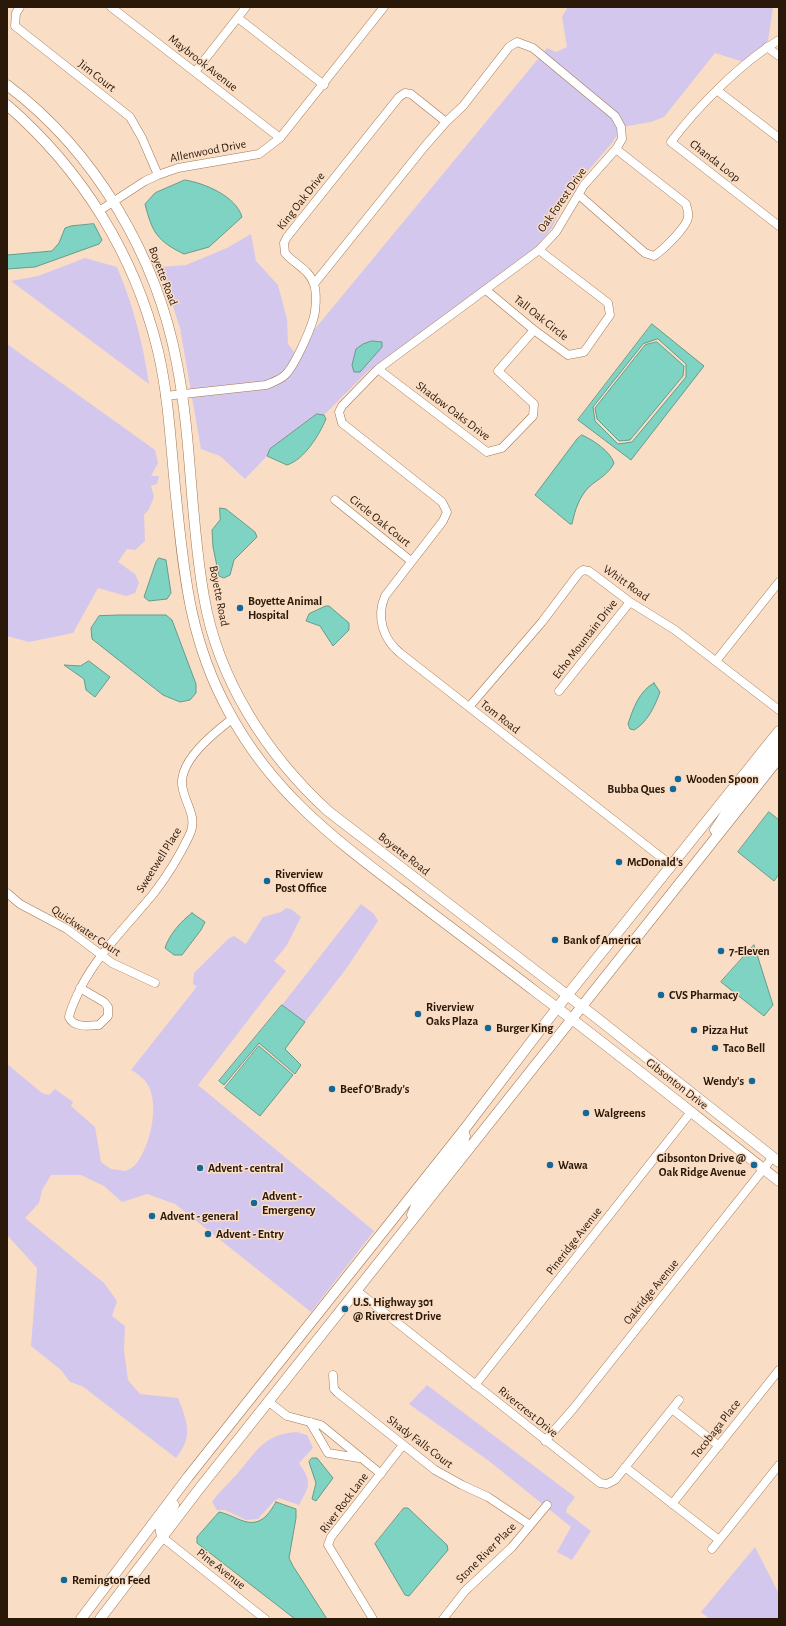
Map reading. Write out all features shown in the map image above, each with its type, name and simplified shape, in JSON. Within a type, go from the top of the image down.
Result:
[{"type":"main road","name":"Boyette Road","points":[[7,85],[49,121],[66,139],[95,176],[113,202],[139,249],[159,298],[177,364],[182,394],[197,549],[208,614],[219,652],[232,682],[261,734],[285,767],[328,811],[582,1007]]},
{"type":"main road","points":[[7,105],[53,149],[80,182],[115,237],[140,293],[158,354],[165,396],[181,549],[194,629],[207,666],[232,719],[250,748],[276,782],[314,820],[371,866],[557,1008]]},
{"type":"main road","points":[[81,1619],[175,1494],[463,1131],[557,1008],[779,731]]},
{"type":"main road","points":[[705,852],[711,835],[728,810],[779,745]]},
{"type":"main road","points":[[100,1619],[162,1537],[779,758]]},
{"type":"main road","name":"Gibsonton Drive","points":[[582,1007],[776,1159]]},
{"type":"main road","name":"Gibsonton Drive","points":[[557,1008],[779,1181]]},
{"type":"main road","points":[[410,1223],[418,1201],[463,1142],[465,1136],[463,1131]]},
{"type":"main road","points":[[344,1280],[357,1291]]},
{"type":"main road","points":[[162,1537],[160,1526],[175,1504],[175,1494]]},
{"type":"street","name":"Jim Court","points":[[20,7],[16,13],[15,26],[130,117],[142,138],[158,175]]},
{"type":"street","name":"Maybrook Avenue","points":[[111,7],[280,138]]},
{"type":"street","points":[[195,72],[246,7]]},
{"type":"street","name":"Allenwood Drive","points":[[99,211],[145,181],[158,175],[178,168],[259,154],[280,138],[324,85],[384,7]]},
{"type":"street","points":[[238,18],[324,85]]},
{"type":"street","points":[[779,40],[767,47],[743,66],[718,90],[779,138]]},
{"type":"street","name":"Oak Forest Drive","points":[[314,284],[446,122],[463,106],[509,47],[517,42],[533,48],[615,116],[621,127],[622,139],[616,149],[584,185],[579,196],[556,232],[540,250],[378,369],[342,406],[339,412],[342,423],[442,502],[447,512],[443,521],[411,561]]},
{"type":"street","points":[[767,47],[779,56]]},
{"type":"street","name":"Chanda Loop","points":[[718,90],[682,128],[671,142],[779,226]]},
{"type":"street","name":"King Oak Drive","points":[[165,396],[266,385],[277,381],[286,375],[293,364],[314,320],[316,301],[314,284],[307,271],[285,253],[284,244],[399,97],[405,94],[411,94],[446,122]]},
{"type":"street","points":[[579,196],[645,254],[654,256],[662,250],[687,222],[688,216],[686,204],[616,149]]},
{"type":"street","name":"Tall Oak Circle","points":[[486,290],[534,330],[568,355],[584,352],[610,315],[608,303],[540,250]]},
{"type":"street","name":"Shadow Oaks Drive","points":[[378,369],[487,452],[502,448],[533,416],[534,404],[498,371],[534,330]]},
{"type":"street","name":"Circle Oak Court","points":[[335,500],[411,561]]},
{"type":"street","name":"Tom Road","points":[[411,561],[391,586],[383,600],[381,621],[386,636],[397,651],[671,865]]},
{"type":"street","name":"Whitt Road","points":[[469,707],[542,622],[580,571],[589,571],[630,602],[675,630],[779,710]]},
{"type":"street","points":[[716,661],[779,582]]},
{"type":"street","name":"Echo Mountain Drive","points":[[560,692],[630,602]]},
{"type":"street","name":"Sweetwell Place","points":[[80,988],[104,1002],[108,1007],[108,1016],[99,1025],[77,1025],[70,1020],[70,1011],[80,988],[100,955],[155,892],[189,836],[193,818],[182,785],[185,768],[210,738],[232,719]]},
{"type":"street","name":"Quickwater Court","points":[[7,893],[20,904],[67,929],[100,955],[121,968],[155,983]]},
{"type":"street","name":"Pineridge Avenue","points":[[475,1385],[691,1112]]},
{"type":"street","name":"Oakridge Avenue","points":[[545,1441],[573,1409],[764,1169],[776,1159]]},
{"type":"street","name":"Rivercrest Drive","points":[[357,1291],[545,1441],[596,1480],[604,1484],[613,1482],[679,1400]]},
{"type":"street","name":"Tocobaga Place","points":[[672,1504],[779,1370]]},
{"type":"street","name":"Shady Falls Court","points":[[333,1375],[334,1389],[338,1393],[435,1470],[494,1500],[530,1525]]},
{"type":"street","points":[[269,1402],[287,1416],[321,1425],[359,1458],[381,1474]]},
{"type":"street","points":[[672,1409],[719,1446]]},
{"type":"street","points":[[310,1422],[321,1438],[325,1451],[331,1454],[338,1453],[359,1458]]},
{"type":"street","points":[[338,1453],[341,1441]]},
{"type":"street","name":"River Rock Lane","points":[[373,1619],[329,1549],[328,1545],[331,1537],[404,1445]]},
{"type":"street","points":[[712,1550],[779,1465]]},
{"type":"street","points":[[626,1467],[719,1540]]},
{"type":"street","name":"Stone River Place","points":[[443,1619],[464,1591],[512,1547],[547,1505]]},
{"type":"street","name":"Pine Avenue","points":[[162,1537],[266,1619]]},
{"type":"shaded area","points":[[568,7],[773,7],[768,41],[750,64],[715,53],[664,117],[651,122],[622,127],[612,143],[568,194],[552,228],[527,258],[368,371],[324,415],[317,414],[270,449],[267,456],[245,479],[220,456],[201,449],[180,328],[160,267],[186,265],[227,248],[251,234],[256,261],[278,285],[287,319],[288,344],[295,353],[547,48],[556,52],[567,47],[562,17]]},
{"type":"shaded area","points":[[85,258],[117,267],[137,324],[149,384],[11,281],[38,276]]},
{"type":"shaded area","points":[[7,344],[155,450],[158,463],[151,476],[159,476],[157,484],[151,486],[154,497],[149,509],[144,515],[145,541],[135,550],[127,549],[118,562],[135,574],[139,583],[135,593],[126,596],[98,588],[73,633],[29,642],[7,636]]},
{"type":"shaded area","points":[[361,904],[374,914],[378,921],[346,969],[305,1022],[282,1005]]},
{"type":"shaded area","points":[[286,908],[291,909],[301,917],[287,945],[274,961],[286,971],[198,1085],[374,1231],[311,1312],[175,1204],[147,1194],[122,1202],[104,1186],[81,1175],[51,1175],[42,1190],[39,1203],[25,1218],[104,1283],[117,1301],[112,1316],[125,1326],[124,1350],[128,1380],[140,1394],[178,1398],[186,1421],[187,1435],[182,1450],[176,1458],[82,1386],[70,1382],[61,1370],[31,1346],[37,1268],[7,1235],[7,1064],[42,1093],[49,1095],[55,1089],[73,1102],[71,1106],[95,1127],[101,1162],[111,1169],[126,1171],[135,1165],[141,1156],[152,1127],[153,1116],[152,1096],[149,1087],[142,1077],[131,1070],[195,989],[196,986],[193,984],[194,973],[228,939],[234,936],[246,944],[263,917],[281,912]]},
{"type":"shaded area","points":[[427,1385],[575,1497],[567,1508],[566,1512],[591,1531],[572,1560],[557,1552],[571,1527],[489,1461],[409,1404]]},
{"type":"shaded area","points":[[296,1432],[307,1435],[313,1448],[299,1463],[306,1475],[308,1484],[299,1505],[279,1498],[274,1501],[258,1519],[246,1520],[225,1510],[217,1510],[212,1502],[256,1451],[268,1441],[276,1437]]},
{"type":"shaded area","points":[[755,1547],[779,1594],[779,1619],[710,1619],[701,1612]]},
{"type":"water","points":[[185,180],[210,187],[226,197],[239,210],[242,217],[209,247],[184,254],[168,245],[157,235],[150,222],[145,204],[155,193]]},
{"type":"water","points":[[94,224],[102,240],[99,244],[35,267],[7,269],[7,255],[52,251],[59,243],[65,228]]},
{"type":"water","points":[[652,324],[704,366],[631,460],[578,420]],"holes":[[[658,339],[686,364],[686,377],[632,442],[618,444],[595,421],[593,407],[643,344]]]},
{"type":"water","points":[[372,341],[382,342],[382,347],[360,372],[354,372],[352,365],[356,349],[363,344]]},
{"type":"water","points":[[657,342],[684,366],[683,376],[630,440],[619,441],[597,419],[595,408],[645,345]]},
{"type":"water","points":[[317,414],[324,415],[326,419],[311,446],[300,458],[287,465],[267,456],[270,449]]},
{"type":"water","points":[[582,435],[605,450],[614,463],[612,467],[589,487],[583,495],[578,504],[572,524],[570,524],[535,495],[577,439]]},
{"type":"water","points":[[220,508],[226,509],[255,532],[257,537],[234,560],[230,575],[224,578],[219,576],[213,547],[212,530],[220,520]]},
{"type":"water","points":[[159,558],[166,560],[171,593],[167,599],[149,601],[144,597],[156,562]]},
{"type":"water","points":[[329,606],[349,623],[349,630],[333,646],[320,626],[306,621],[309,614]]},
{"type":"water","points":[[166,615],[172,620],[196,684],[196,693],[190,700],[180,702],[163,695],[92,639],[91,628],[99,616]]},
{"type":"water","points":[[89,661],[110,677],[95,697],[86,690],[84,679],[64,665],[80,666]]},
{"type":"water","points":[[654,683],[660,692],[653,708],[647,719],[639,727],[634,730],[630,729],[628,724],[637,701],[644,691]]},
{"type":"water","points":[[769,812],[779,820],[779,874],[774,881],[738,852]]},
{"type":"water","points":[[192,913],[205,922],[201,930],[182,955],[174,955],[165,948],[169,938]]},
{"type":"water","points":[[754,945],[773,1005],[764,1016],[721,982]]},
{"type":"water","points":[[282,1005],[305,1022],[285,1049],[301,1065],[295,1074],[259,1043],[224,1085],[219,1081]]},
{"type":"water","points":[[259,1046],[293,1075],[260,1116],[225,1088]]},
{"type":"water","points":[[312,1458],[317,1458],[333,1478],[316,1501],[312,1499],[316,1483],[309,1462]]},
{"type":"water","points":[[276,1502],[296,1509],[296,1518],[289,1558],[327,1619],[295,1619],[197,1543],[197,1537],[219,1512],[243,1521],[255,1522],[261,1520],[267,1515]]},
{"type":"water","points":[[404,1508],[408,1508],[447,1545],[448,1550],[409,1596],[405,1595],[375,1544]]},
{"type":"place","name":"Boyette Animal Hospital","points":[[240,608]]},
{"type":"place","name":"Wooden Spoon","points":[[678,779]]},
{"type":"place","name":"Bubba Ques","points":[[673,789]]},
{"type":"place","name":"McDonald's","points":[[619,862]]},
{"type":"place","name":"Riverview Post Office","points":[[267,881]]},
{"type":"place","name":"Bank of America","points":[[555,940]]},
{"type":"place","name":"7-Eleven","points":[[721,951]]},
{"type":"place","name":"CVS Pharmacy","points":[[661,995]]},
{"type":"place","name":"Riverview Oaks Plaza","points":[[418,1014]]},
{"type":"place","name":"Burger King","points":[[488,1028]]},
{"type":"place","name":"Pizza Hut","points":[[694,1030]]},
{"type":"place","name":"Taco Bell","points":[[715,1048]]},
{"type":"place","name":"Wendy's","points":[[752,1081]]},
{"type":"place","name":"Beef O'Brady's","points":[[332,1089]]},
{"type":"place","name":"Walgreens","points":[[586,1113]]},
{"type":"place","name":"Wawa","points":[[550,1165]]},
{"type":"place","name":"Gibsonton Drive @ Oak Ridge Avenue","points":[[754,1165]]},
{"type":"place","name":"Advent - central","points":[[200,1168]]},
{"type":"place","name":"Advent - Emergency","points":[[254,1203]]},
{"type":"place","name":"Advent - general","points":[[152,1216]]},
{"type":"place","name":"Advent - Entry","points":[[208,1234]]},
{"type":"place","name":"U.S. Highway 301 @ Rivercrest Drive","points":[[345,1309]]},
{"type":"place","name":"Remington Feed","points":[[64,1580]]}]
